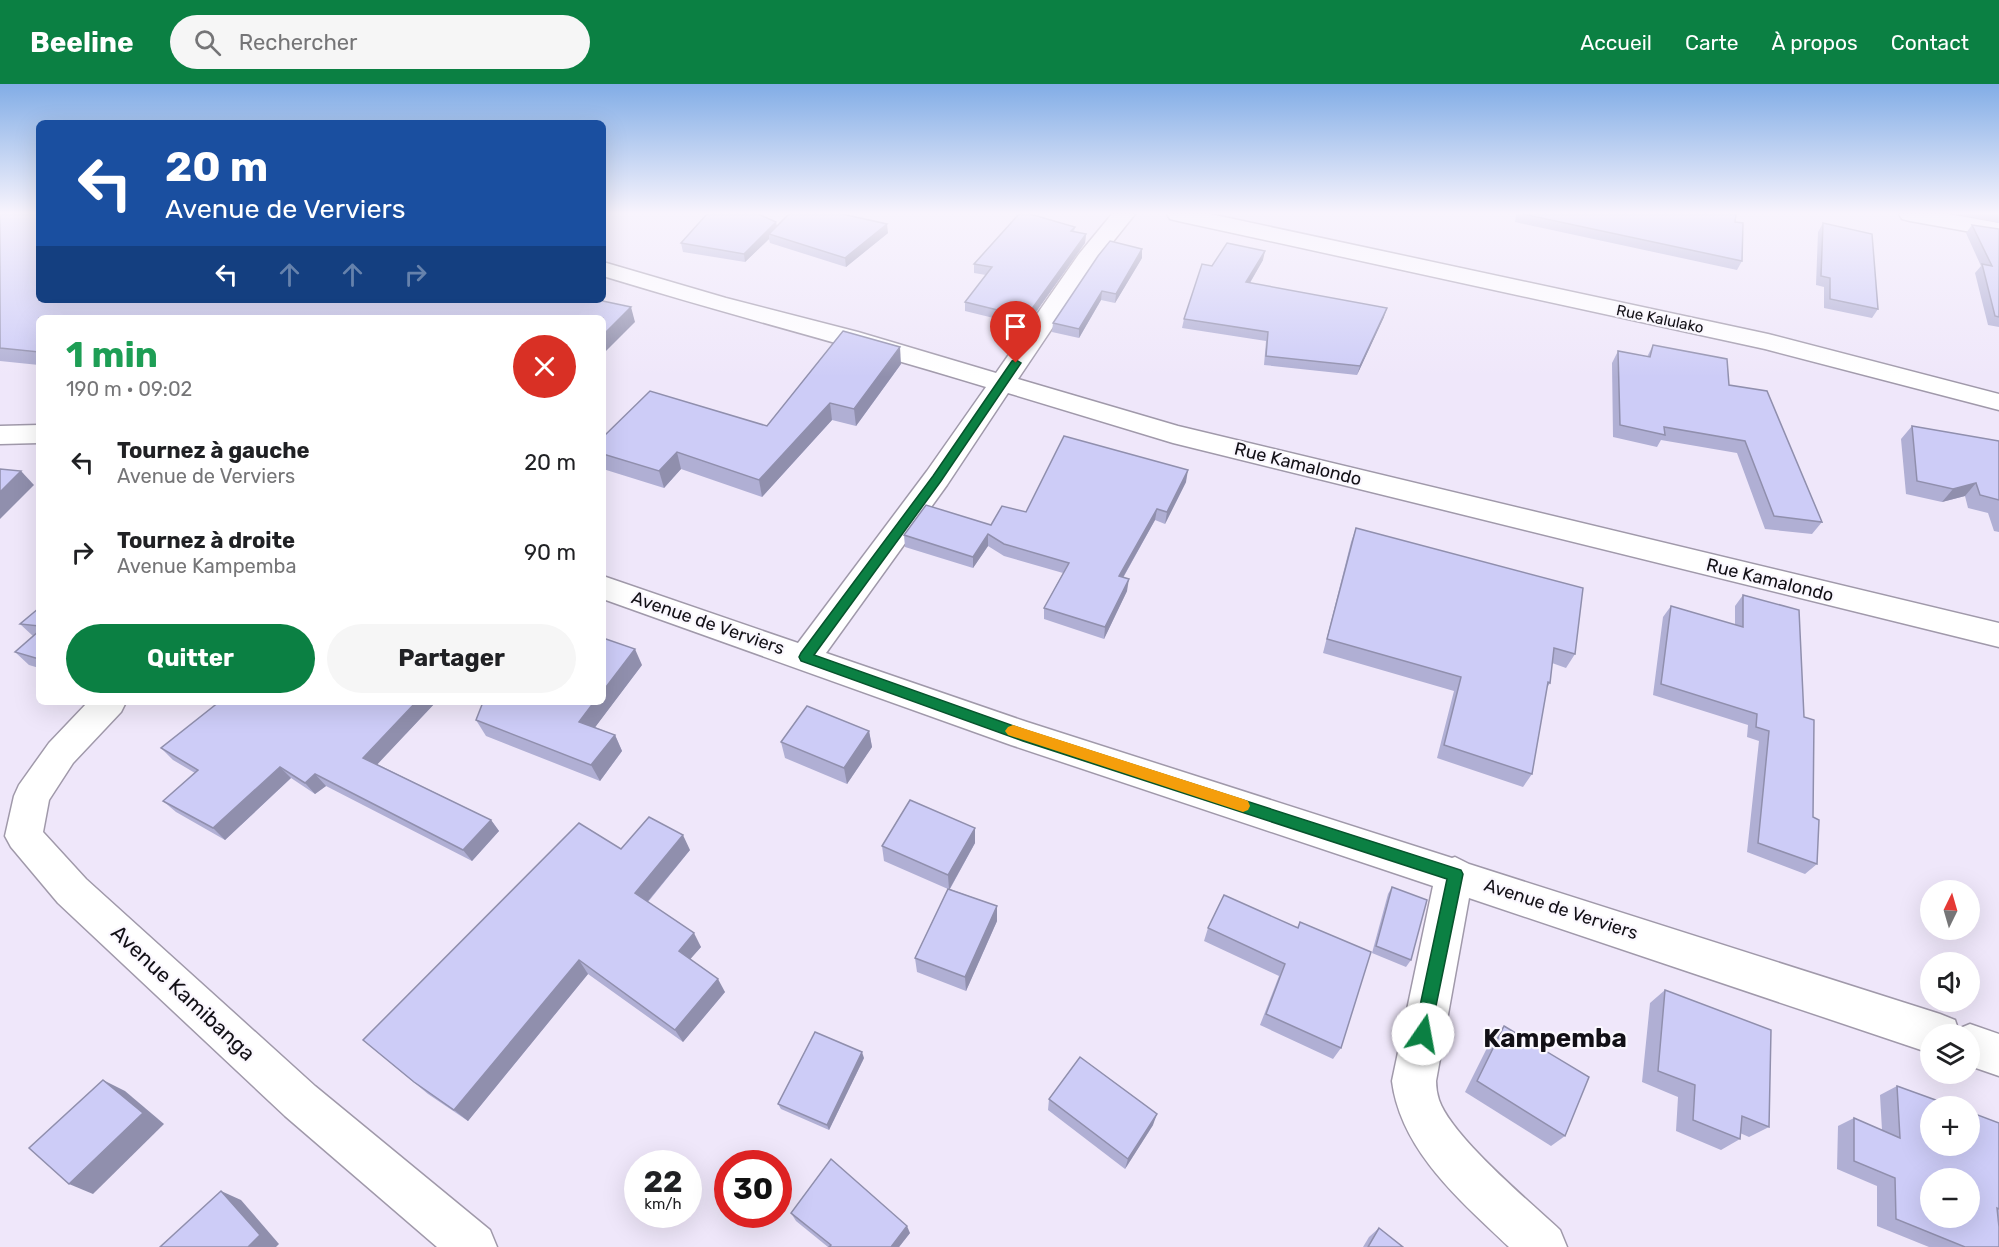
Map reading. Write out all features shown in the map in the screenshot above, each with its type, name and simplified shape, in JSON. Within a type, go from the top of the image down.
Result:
[{"type":"street","points":[[805,657],[937,478],[1081,268]]},
{"type":"street","name":"Rue Kalulako","points":[[1428,268],[1768,342],[1999,402]]},
{"type":"street","name":"Rue Kamalondo","points":[[606,270],[1003,382],[1173,434],[1999,635]]},
{"type":"street","points":[[0,435],[36,434]]},
{"type":"street","name":"Avenue de Verviers","points":[[606,588],[1023,735],[1455,874],[1920,1028]]},
{"type":"street","name":"Avenue Kamibanga","points":[[106,705],[61,753],[32,796],[24,836],[72,891],[300,1101],[473,1247]]},
{"type":"street","points":[[1455,874],[1414,1081],[1418,1104],[1430,1127],[1447,1151],[1543,1247]]},
{"type":"street","points":[[1980,1048],[1999,1055]]},
{"type":"building","points":[[0,268],[36,268],[36,303],[606,302],[631,307],[606,332],[606,315],[36,315],[36,352],[0,348]]},
{"type":"building","points":[[991,268],[1061,268],[1026,317],[965,302]]},
{"type":"building","points":[[1090,268],[1131,268],[1116,294],[1102,291],[1079,329],[1053,323]]},
{"type":"building","points":[[1201,268],[1254,268],[1246,282],[1387,308],[1360,366],[1266,356],[1268,332],[1184,319]]},
{"type":"building","points":[[1821,268],[1875,268],[1878,309],[1830,299],[1830,278],[1821,276]]},
{"type":"building","points":[[1983,268],[1999,268],[1999,317],[1995,316]]},
{"type":"building","points":[[843,331],[900,347],[854,409],[830,403],[759,480],[677,452],[659,471],[606,455],[606,434],[650,391],[767,426]]},
{"type":"building","points":[[1653,345],[1727,359],[1729,385],[1767,391],[1822,522],[1774,516],[1745,441],[1664,427],[1665,435],[1620,425],[1618,351],[1650,357]]},
{"type":"building","points":[[1912,426],[1999,441],[1999,500],[1980,495],[1976,483],[1953,489],[1917,481]]},
{"type":"building","points":[[1064,436],[1188,470],[1167,512],[1157,509],[1119,576],[1129,579],[1105,627],[1044,608],[1069,563],[1004,544],[988,534],[973,557],[904,535],[926,505],[991,525],[1002,506],[1026,512]]},
{"type":"building","points":[[0,469],[21,471],[0,492]]},
{"type":"building","points":[[1356,528],[1583,588],[1575,654],[1554,648],[1550,683],[1548,682],[1532,774],[1444,745],[1461,677],[1327,639]]},
{"type":"building","points":[[1743,595],[1799,610],[1804,717],[1814,720],[1813,817],[1819,820],[1817,864],[1758,843],[1769,731],[1756,727],[1757,714],[1661,684],[1671,606],[1743,627]]},
{"type":"building","points":[[36,611],[36,626],[20,624]]},
{"type":"building","points":[[36,634],[36,658],[15,652]]},
{"type":"building","points":[[606,639],[635,649],[606,687]]},
{"type":"building","points":[[215,705],[413,705],[363,758],[491,820],[463,850],[315,774],[305,783],[280,767],[213,828],[163,801],[198,770],[161,748]]},
{"type":"building","points":[[482,705],[592,705],[579,722],[615,735],[591,765],[476,720]]},
{"type":"building","points":[[807,706],[869,731],[844,768],[781,742]]},
{"type":"building","points":[[910,800],[975,828],[948,875],[882,846]]},
{"type":"building","points":[[649,817],[683,835],[635,893],[694,933],[679,951],[718,979],[675,1030],[579,960],[454,1110],[414,1082],[363,1040],[579,823],[621,849]]},
{"type":"building","points":[[1392,887],[1427,900],[1411,960],[1376,946]]},
{"type":"building","points":[[948,889],[997,906],[965,977],[915,958]]},
{"type":"building","points":[[1224,895],[1298,928],[1300,922],[1371,952],[1341,1048],[1266,1014],[1285,964],[1208,928]]},
{"type":"building","points":[[1665,990],[1771,1030],[1769,1127],[1742,1116],[1740,1139],[1693,1120],[1695,1085],[1658,1071]]},
{"type":"building","points":[[1504,1026],[1589,1077],[1565,1136],[1477,1081]]},
{"type":"building","points":[[815,1032],[862,1052],[827,1125],[778,1104]]},
{"type":"building","points":[[1080,1057],[1157,1114],[1128,1159],[1049,1099]]},
{"type":"building","points":[[103,1080],[143,1113],[69,1184],[29,1148]]},
{"type":"building","points":[[1897,1086],[1925,1096],[1920,1096],[1920,1156],[1980,1156],[1980,1116],[1999,1123],[1999,1209],[1997,1208],[1999,1247],[1965,1247],[1896,1219],[1895,1178],[1854,1161],[1854,1118],[1900,1138]]},
{"type":"building","points":[[831,1159],[907,1226],[891,1247],[829,1247],[831,1245],[792,1212]]},
{"type":"building","points":[[221,1191],[260,1235],[248,1247],[160,1247]]},
{"type":"building","points":[[1379,1228],[1403,1247],[1368,1247]]},
{"type":"slow traffic","points":[[1013,731],[1243,806]]},
{"type":"district","name":"Kampemba","points":[[1555,1038]]},
{"type":"route","points":[[1016,363],[937,478],[805,657],[1023,735],[1455,874],[1423,1034]]}]
